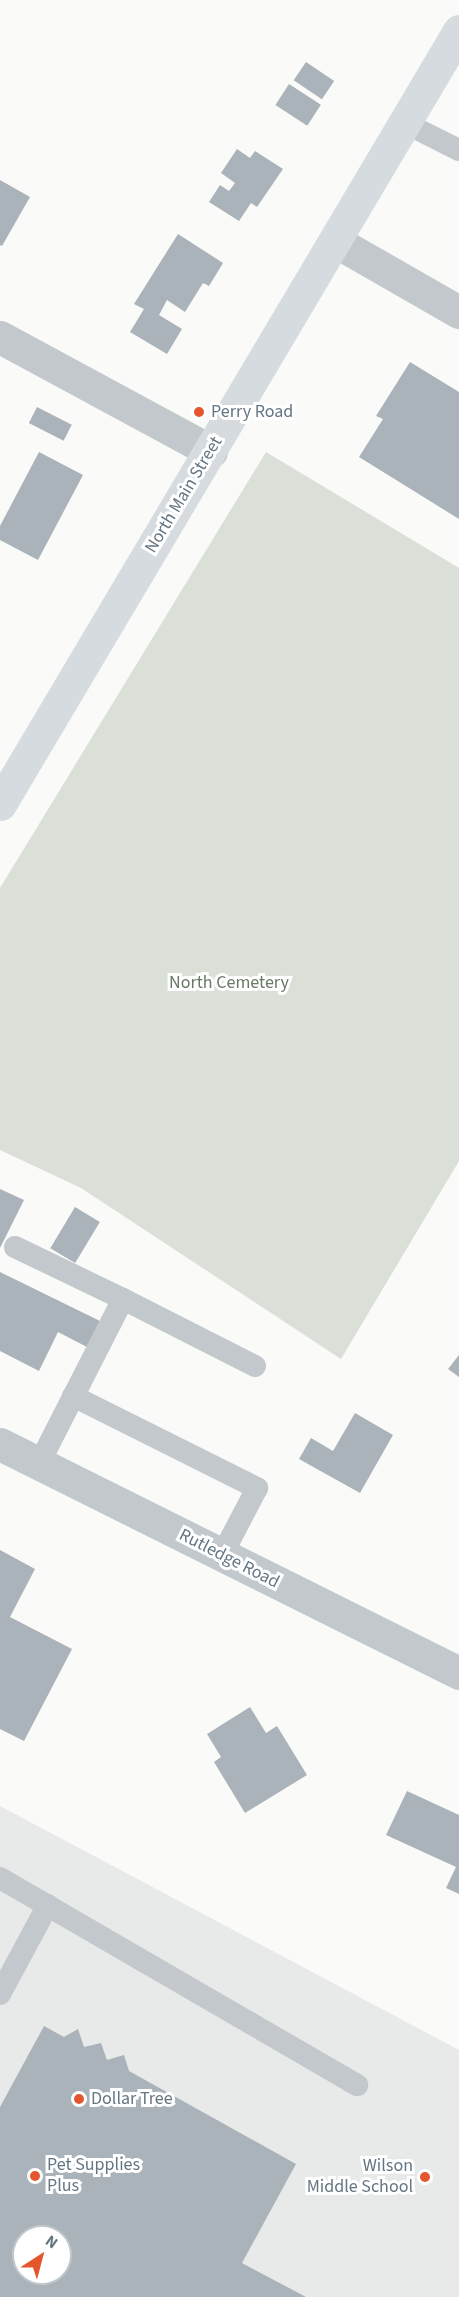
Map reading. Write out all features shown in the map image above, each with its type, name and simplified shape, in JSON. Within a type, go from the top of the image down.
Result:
[{"type":"main road","name":"North Main Street","points":[[0,804],[459,32]]},
{"type":"street","points":[[335,241],[459,312]]},
{"type":"street","points":[[0,337],[211,451]]},
{"type":"street","name":"Rutledge Road","points":[[0,1444],[459,1673]]},
{"type":"lane","points":[[405,123],[459,150]]},
{"type":"lane","points":[[15,1247],[255,1366]]},
{"type":"lane","points":[[39,1464],[123,1299]]},
{"type":"lane","points":[[73,1396],[257,1488],[222,1555]]},
{"type":"lane","points":[[0,1878],[357,2085]]},
{"type":"lane","points":[[0,1994],[48,1905]]},
{"type":"shaded area","points":[[0,1806],[459,2050],[459,2297],[0,2297]]},
{"type":"green space","name":"North Cemetery","points":[[266,452],[459,568],[459,1161],[341,1359],[81,1188],[0,1150],[0,888]]},
{"type":"building","points":[[306,62],[334,81],[322,99],[294,80]]},
{"type":"building","points":[[289,84],[321,105],[307,126],[275,105]]},
{"type":"building","points":[[237,149],[250,158],[255,151],[283,169],[257,207],[251,203],[239,221],[209,202],[220,185],[229,191],[235,183],[221,173]]},
{"type":"building","points":[[0,180],[30,197],[2,246],[0,245]]},
{"type":"building","points":[[178,234],[223,263],[209,286],[203,283],[185,312],[167,300],[159,315],[182,329],[167,354],[130,332],[144,309],[134,304]]},
{"type":"building","points":[[410,362],[459,392],[459,519],[359,457],[383,419],[376,416]]},
{"type":"building","points":[[37,407],[72,425],[64,441],[29,423]]},
{"type":"building","points":[[39,452],[83,475],[38,560],[0,540],[0,526]]},
{"type":"building","points":[[0,1189],[24,1200],[0,1248]]},
{"type":"building","points":[[75,1207],[100,1222],[75,1263],[50,1248]]},
{"type":"building","points":[[0,1272],[100,1321],[87,1347],[58,1332],[39,1371],[0,1351]]},
{"type":"building","points":[[459,1355],[459,1377],[448,1369]]},
{"type":"building","points":[[355,1413],[393,1435],[360,1493],[299,1459],[311,1438],[333,1451]]},
{"type":"building","points":[[0,1550],[35,1569],[10,1617],[72,1649],[24,1741],[0,1729]]},
{"type":"building","points":[[250,1707],[266,1733],[277,1726],[307,1775],[245,1813],[214,1762],[221,1757],[207,1734]]},
{"type":"building","points":[[407,1791],[459,1815],[459,1894],[446,1888],[456,1867],[386,1835]]},
{"type":"building","points":[[44,2026],[64,2037],[78,2029],[84,2047],[101,2043],[107,2060],[124,2055],[129,2071],[296,2164],[242,2263],[306,2297],[0,2297],[0,2107]]},
{"type":"place","name":"Perry Road","points":[[199,412]]},
{"type":"place","name":"Dollar Tree","points":[[79,2099]]},
{"type":"place","name":"Pet Supplies Plus","points":[[35,2176]]},
{"type":"place","name":"Wilson Middle School","points":[[425,2177]]}]
